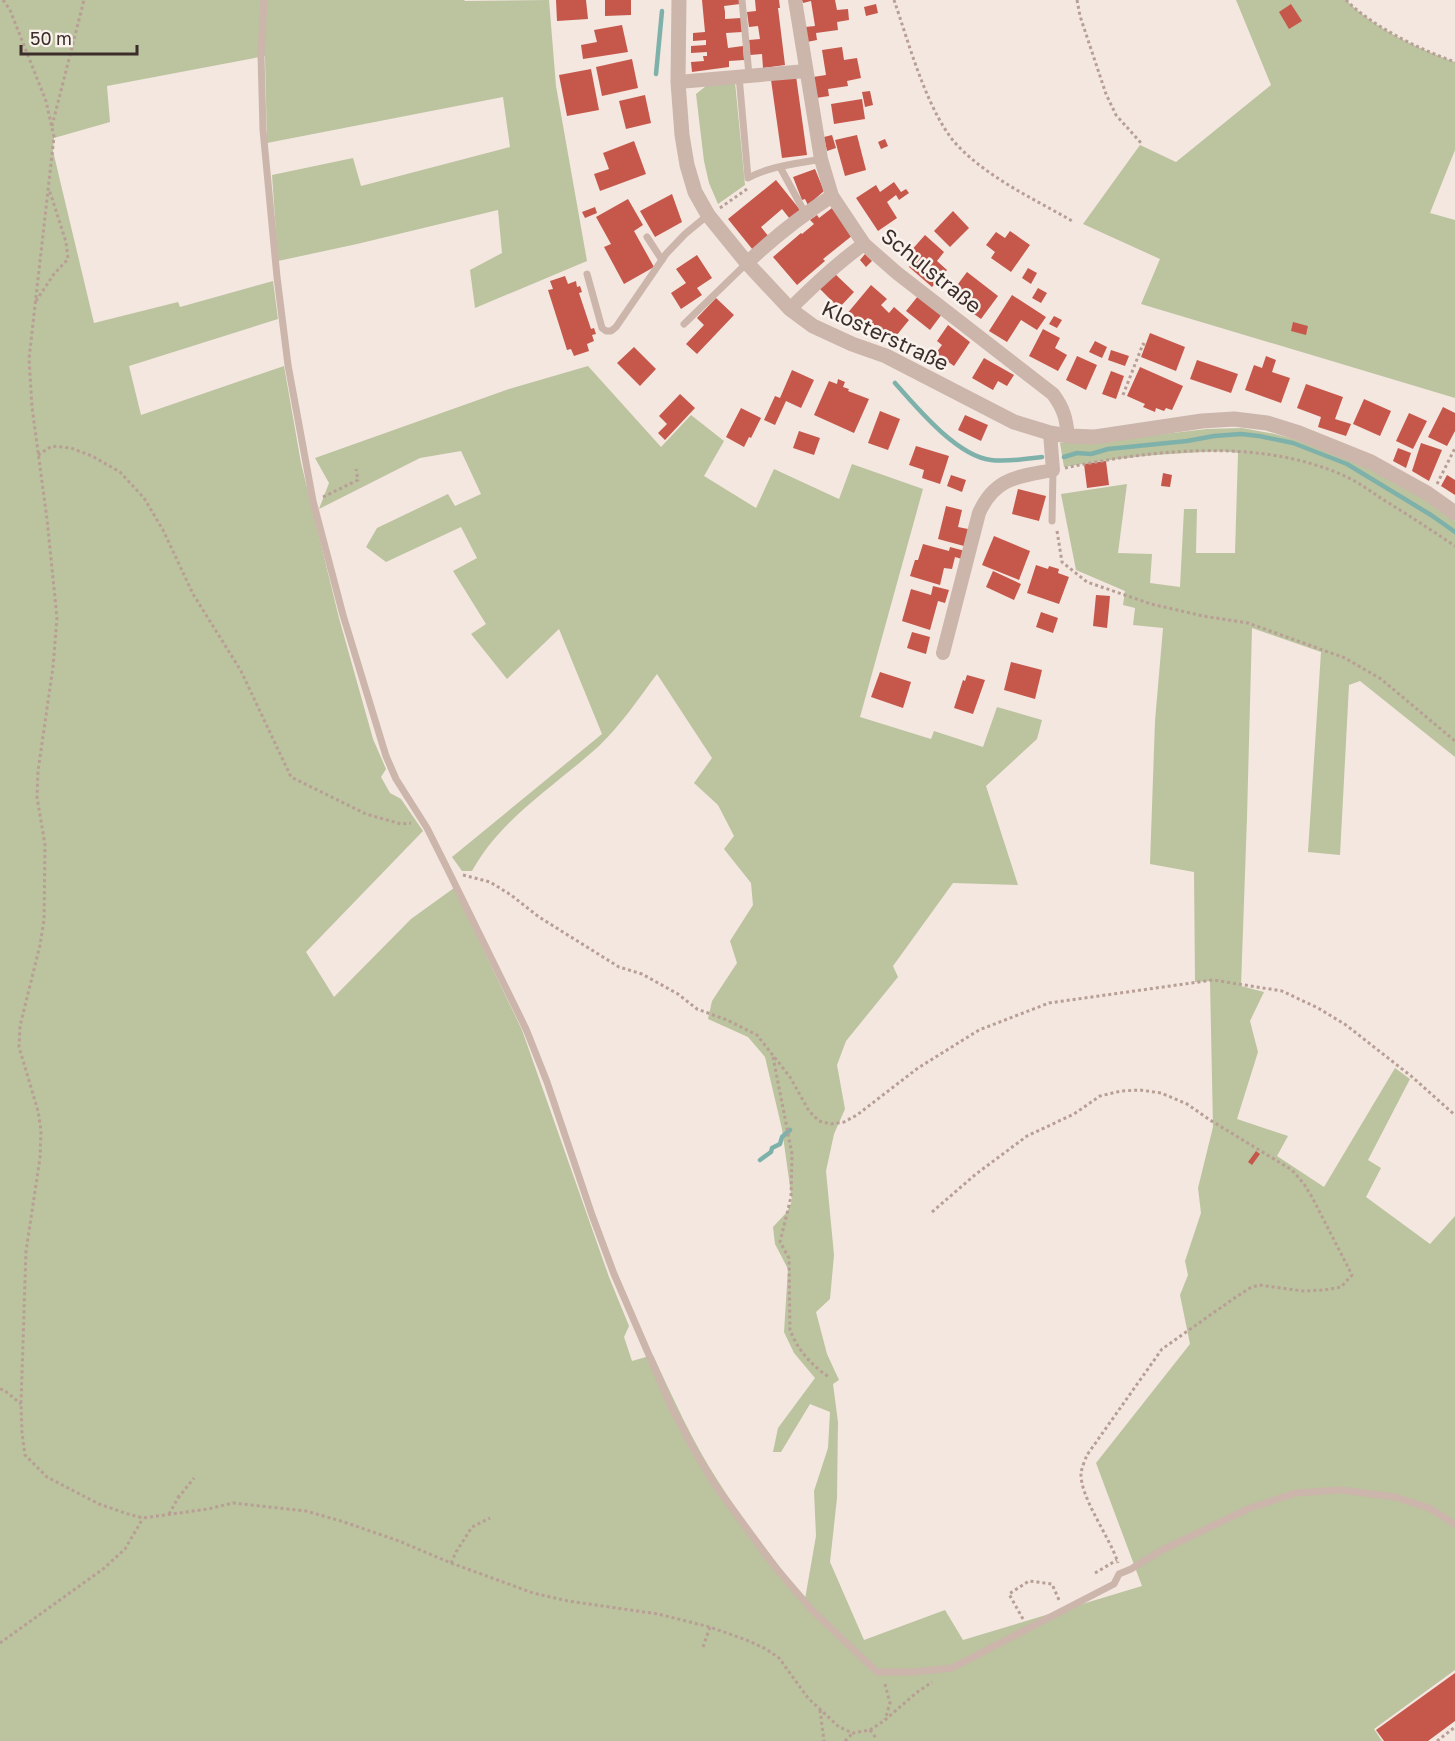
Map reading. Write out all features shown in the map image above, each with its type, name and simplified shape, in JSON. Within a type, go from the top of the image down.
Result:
[{"type":"street","name":"Klosterstraße","points":[[678,0],[678,82],[682,135],[695,192],[708,215],[747,263],[790,309],[813,326],[852,344],[886,356],[1014,422],[1051,438],[1095,437],[1233,419],[1267,423],[1299,433],[1371,462],[1431,496],[1455,513]]},
{"type":"street","name":"Schulstraße","points":[[795,0],[821,159],[832,196],[864,244],[897,273],[1053,394],[1062,406],[1068,436]]},
{"type":"street","points":[[678,82],[806,71]]},
{"type":"street","points":[[747,263],[767,243],[805,213],[832,196]]},
{"type":"street","points":[[790,309],[838,262],[864,244]]},
{"type":"street","points":[[944,653],[979,513],[986,498],[999,485],[1017,477],[1053,468],[1051,438]]},
{"type":"lane","points":[[264,0],[261,55],[263,130],[288,366],[313,501],[343,615],[386,756],[396,779],[427,828],[526,1029],[547,1082],[614,1274],[657,1374],[692,1446],[716,1485],[775,1567],[812,1610],[878,1672],[913,1672],[952,1668],[1114,1584],[1119,1574],[1162,1550],[1250,1508],[1296,1493],[1341,1490],[1395,1497],[1429,1508],[1455,1524]]},
{"type":"lane","points":[[742,0],[748,178],[780,167],[821,159]]},
{"type":"lane","points":[[780,167],[805,213]]},
{"type":"lane","points":[[587,274],[602,328],[611,331],[662,260],[685,234],[708,215]]},
{"type":"lane","points":[[647,237],[662,260]]},
{"type":"lane","points":[[684,324],[747,263]]},
{"type":"lane","points":[[1052,520],[1053,468]]},
{"type":"path","points":[[3,0],[10,10],[42,91],[54,137],[29,359],[32,407],[57,618],[53,667],[38,771],[37,797],[45,845],[44,920],[20,1026],[19,1047],[38,1111],[40,1131],[40,1158],[26,1251],[21,1404],[25,1455],[47,1477],[99,1504],[143,1518],[208,1509],[233,1503],[306,1511],[399,1541],[533,1593],[568,1601],[658,1614],[710,1627],[749,1641],[779,1658],[808,1698],[839,1727],[853,1733],[870,1730],[952,1668]]},
{"type":"path","points":[[52,127],[84,0]]},
{"type":"path","points":[[894,0],[931,101],[941,123],[960,149],[991,174],[1074,222]]},
{"type":"path","points":[[1077,0],[1080,16],[1106,94],[1116,115],[1141,143]]},
{"type":"path","points":[[1346,0],[1354,8],[1392,33],[1432,54],[1455,62]]},
{"type":"path","points":[[734,199],[747,189],[748,178]]},
{"type":"path","points":[[35,302],[54,273],[68,259],[61,224],[49,188]]},
{"type":"path","points":[[1123,395],[1143,344],[1145,345]]},
{"type":"path","points":[[38,455],[52,446],[71,448],[92,456],[120,472],[144,498],[163,531],[193,594],[241,671],[291,777],[366,814],[401,824],[422,821]]},
{"type":"path","points":[[1431,496],[1455,448]]},
{"type":"path","points":[[1053,468],[1110,459],[1174,453],[1222,451],[1274,455],[1307,462],[1352,480],[1455,546]]},
{"type":"path","points":[[329,494],[358,480],[356,469]]},
{"type":"path","points":[[1057,529],[1062,562],[1087,582],[1151,604],[1248,623],[1345,658],[1382,679],[1455,741]]},
{"type":"path","points":[[449,872],[490,882],[539,917],[619,967],[642,974],[678,994],[697,1009],[727,1020],[756,1035],[790,1077],[809,1112],[819,1121],[831,1124],[844,1122],[857,1115],[918,1068],[979,1030],[1049,1003],[1213,980],[1282,991],[1318,1008],[1346,1025],[1411,1076],[1455,1115]]},
{"type":"path","points":[[772,1055],[792,1154],[791,1197],[780,1242],[789,1258],[790,1330],[794,1341],[816,1369],[829,1377]]},
{"type":"path","points":[[932,1212],[976,1174],[1027,1136],[1074,1114],[1100,1096],[1121,1091],[1140,1090],[1161,1093],[1187,1104],[1292,1170],[1304,1184],[1317,1206],[1352,1275],[1341,1287],[1303,1290],[1259,1285],[1233,1299],[1162,1349],[1087,1455],[1081,1471],[1082,1482],[1087,1497],[1112,1545],[1119,1574]]},
{"type":"path","points":[[0,1389],[21,1404]]},
{"type":"path","points":[[169,1514],[194,1478]]},
{"type":"path","points":[[178,1498],[179,1493]]},
{"type":"path","points":[[0,1643],[103,1569],[125,1549],[143,1518]]},
{"type":"path","points":[[451,1563],[472,1527],[490,1518]]},
{"type":"path","points":[[1095,1573],[1117,1560]]},
{"type":"path","points":[[1027,1628],[1010,1594],[1029,1581],[1052,1584],[1063,1610]]},
{"type":"path","points":[[703,1647],[710,1627]]},
{"type":"path","points":[[878,1672],[886,1686],[890,1703],[885,1720]]},
{"type":"path","points":[[820,1709],[824,1741]]},
{"type":"path","points":[[1437,1741],[1455,1726]]},
{"type":"path","points":[[870,1730],[876,1738]]},
{"type":"path","points":[[845,1741],[853,1733]]},
{"type":"green space","points":[[0,0],[549,0],[556,86],[587,261],[475,308],[470,270],[502,253],[498,210],[278,261],[272,175],[353,158],[361,186],[510,147],[503,97],[267,143],[265,56],[107,86],[110,122],[54,138],[53,151],[94,323],[178,302],[180,307],[273,281],[278,319],[129,366],[141,415],[284,366],[301,463],[339,618],[373,739],[386,769],[381,777],[390,793],[401,799],[423,831],[306,952],[334,997],[411,919],[454,888],[522,1030],[609,1277],[629,1326],[624,1337],[632,1361],[653,1355],[683,1419],[709,1466],[749,1526],[805,1599],[816,1536],[814,1491],[828,1448],[830,1412],[810,1404],[781,1452],[773,1452],[778,1428],[815,1378],[794,1353],[784,1332],[788,1269],[775,1244],[773,1227],[787,1212],[792,1201],[782,1129],[765,1057],[748,1037],[708,1019],[712,1001],[737,963],[730,941],[753,905],[751,883],[724,849],[734,836],[718,805],[694,783],[712,758],[657,674],[607,738],[513,819],[484,852],[472,871],[462,871],[452,857],[602,734],[559,629],[507,679],[471,634],[486,624],[453,571],[477,558],[461,527],[386,562],[366,547],[377,528],[448,494],[455,506],[481,494],[461,451],[420,458],[319,509],[329,483],[315,458],[509,389],[588,366],[661,447],[691,415],[724,441],[704,476],[756,508],[774,469],[839,499],[852,464],[923,489],[860,717],[931,739],[934,731],[983,747],[997,707],[1042,720],[1037,739],[986,786],[1018,885],[953,883],[893,966],[898,977],[846,1041],[837,1065],[845,1109],[834,1134],[826,1171],[834,1255],[830,1299],[816,1312],[827,1354],[839,1380],[833,1384],[838,1422],[837,1498],[830,1562],[864,1640],[945,1610],[963,1640],[1142,1586],[1096,1463],[1190,1344],[1180,1295],[1188,1275],[1185,1261],[1201,1213],[1198,1188],[1213,1127],[1210,981],[1195,982],[1194,872],[1150,864],[1155,721],[1163,628],[1133,625],[1135,608],[1123,605],[1125,591],[1076,570],[1061,494],[1127,484],[1118,553],[1152,554],[1150,583],[1180,587],[1184,509],[1197,509],[1196,553],[1235,553],[1238,453],[1155,455],[1064,467],[1060,443],[1095,442],[1207,429],[1242,428],[1275,434],[1305,442],[1368,467],[1424,499],[1455,521],[1455,757],[1360,681],[1349,685],[1340,855],[1308,852],[1321,652],[1252,628],[1241,986],[1264,992],[1250,1021],[1258,1052],[1237,1119],[1288,1136],[1277,1156],[1324,1187],[1395,1068],[1410,1079],[1368,1160],[1381,1168],[1366,1197],[1430,1244],[1455,1216],[1455,1670],[1374,1729],[1382,1741],[0,1741]]},
{"type":"green space","points":[[1236,0],[1346,0],[1370,20],[1397,37],[1455,62],[1455,150],[1430,213],[1455,220],[1455,398],[1141,304],[1160,259],[1083,224],[1140,145],[1176,162],[1271,85]]},
{"type":"green space","points":[[735,82],[745,185],[718,204],[709,183],[704,161],[696,94],[706,86]]},
{"type":"building","points":[[556,0],[586,0],[588,19],[557,21]]},
{"type":"building","points":[[605,0],[631,0],[631,15],[605,16]]},
{"type":"building","points":[[702,0],[739,0],[740,4],[724,6],[725,19],[741,18],[742,32],[726,33],[728,48],[743,46],[744,60],[729,61],[729,67],[692,72],[691,62],[704,61],[703,56],[707,56],[707,52],[691,53],[691,46],[706,45],[706,40],[693,41],[693,33],[705,32]]},
{"type":"building","points":[[755,0],[779,0],[785,65],[763,68],[762,54],[750,55],[749,40],[760,39],[758,26],[749,27],[747,12],[756,11]]},
{"type":"building","points":[[802,0],[835,0],[837,10],[848,9],[849,20],[837,22],[838,30],[816,33],[817,40],[807,42],[805,27],[815,26],[811,1],[803,3]]},
{"type":"building","points":[[876,4],[878,13],[866,16],[864,7]]},
{"type":"building","points":[[1291,4],[1302,21],[1289,29],[1279,12]]},
{"type":"building","points":[[622,25],[628,52],[583,59],[581,45],[597,42],[594,30]]},
{"type":"building","points":[[842,47],[844,60],[857,58],[861,78],[847,81],[848,86],[828,89],[829,96],[816,98],[813,77],[826,75],[822,50]]},
{"type":"building","points":[[632,59],[638,88],[602,96],[596,67]]},
{"type":"building","points":[[591,69],[599,110],[567,116],[559,75]]},
{"type":"building","points":[[796,76],[807,155],[782,158],[771,80]]},
{"type":"building","points":[[870,91],[873,105],[865,107],[862,92]]},
{"type":"building","points":[[645,95],[651,123],[626,129],[619,101]]},
{"type":"building","points":[[862,99],[865,119],[834,124],[831,104]]},
{"type":"building","points":[[832,135],[836,148],[827,151],[824,137]]},
{"type":"building","points":[[857,135],[866,170],[845,176],[835,140]]},
{"type":"building","points":[[885,139],[888,146],[881,149],[878,142]]},
{"type":"building","points":[[634,141],[646,174],[600,191],[594,174],[609,169],[603,153]]},
{"type":"building","points":[[815,169],[824,191],[808,205],[805,199],[802,200],[793,177]]},
{"type":"building","points":[[776,180],[801,211],[790,219],[782,209],[761,227],[769,237],[753,250],[728,219]]},
{"type":"building","points":[[894,182],[901,192],[906,189],[909,193],[899,200],[896,195],[887,202],[897,218],[878,231],[856,198],[876,185],[880,192]]},
{"type":"building","points":[[672,194],[682,222],[655,237],[640,211]]},
{"type":"building","points":[[628,199],[643,225],[634,231],[654,267],[624,284],[604,247],[611,244],[596,217]]},
{"type":"building","points":[[595,207],[597,213],[585,218],[582,212]]},
{"type":"building","points":[[832,208],[853,235],[823,259],[825,261],[797,285],[773,257],[814,224],[810,220],[817,215],[819,218]]},
{"type":"building","points":[[953,211],[969,228],[950,247],[934,231]]},
{"type":"building","points":[[1010,231],[1030,245],[1011,272],[991,258],[995,252],[986,245],[996,232],[1005,238]]},
{"type":"building","points":[[925,235],[944,252],[937,261],[947,270],[932,287],[909,267],[915,259],[909,253]]},
{"type":"building","points":[[865,254],[872,261],[866,267],[860,260]]},
{"type":"building","points":[[697,255],[712,278],[697,288],[702,295],[681,309],[671,293],[686,283],[676,269]]},
{"type":"building","points":[[1028,268],[1037,273],[1031,284],[1022,278]]},
{"type":"building","points":[[967,272],[998,296],[981,319],[949,296]]},
{"type":"building","points":[[834,273],[854,292],[839,308],[819,288]]},
{"type":"building","points":[[565,276],[568,284],[576,281],[577,287],[580,286],[582,292],[579,293],[591,329],[594,328],[596,334],[592,335],[594,341],[587,344],[589,351],[574,356],[571,349],[567,350],[548,290],[553,289],[550,281]]},
{"type":"building","points":[[871,285],[887,299],[881,305],[889,313],[894,307],[909,320],[892,341],[868,320],[860,330],[854,324],[855,322],[846,315]]},
{"type":"building","points":[[1038,288],[1047,293],[1041,303],[1032,298]]},
{"type":"building","points":[[1012,295],[1046,317],[1037,330],[1021,320],[1007,342],[989,331]]},
{"type":"building","points":[[918,296],[942,314],[930,330],[906,311]]},
{"type":"building","points":[[716,298],[734,315],[697,354],[686,344],[704,325],[697,318]]},
{"type":"building","points":[[1054,316],[1062,320],[1057,328],[1049,324]]},
{"type":"building","points":[[1293,322],[1308,326],[1306,335],[1291,331]]},
{"type":"building","points":[[948,325],[970,342],[954,366],[936,353],[942,345],[937,341]]},
{"type":"building","points":[[1043,329],[1060,338],[1055,348],[1067,355],[1058,371],[1029,356]]},
{"type":"building","points":[[1150,333],[1185,347],[1176,371],[1141,357]]},
{"type":"building","points":[[1095,341],[1107,347],[1102,358],[1089,352]]},
{"type":"building","points":[[634,347],[656,369],[640,386],[617,363]]},
{"type":"building","points":[[1111,350],[1129,356],[1125,366],[1108,360]]},
{"type":"building","points":[[1077,356],[1097,365],[1086,390],[1066,380]]},
{"type":"building","points":[[1266,356],[1276,360],[1272,372],[1290,378],[1281,403],[1245,390],[1254,365],[1262,368]]},
{"type":"building","points":[[984,358],[1014,375],[1007,386],[998,381],[993,390],[972,378]]},
{"type":"building","points":[[1197,360],[1238,374],[1231,393],[1190,379]]},
{"type":"building","points":[[1140,367],[1183,386],[1172,410],[1166,408],[1164,411],[1156,408],[1155,412],[1143,407],[1145,404],[1127,396]]},
{"type":"building","points":[[792,370],[814,380],[801,408],[786,401],[775,425],[764,420],[775,396],[780,398]]},
{"type":"building","points":[[1111,371],[1124,376],[1116,399],[1102,394]]},
{"type":"building","points":[[838,379],[845,382],[843,387],[849,389],[848,391],[869,399],[854,433],[814,415],[829,381],[837,384]]},
{"type":"building","points":[[1306,384],[1343,397],[1335,419],[1351,424],[1346,436],[1318,427],[1321,417],[1297,408]]},
{"type":"building","points":[[680,394],[695,408],[665,440],[658,433],[667,424],[659,416]]},
{"type":"building","points":[[1364,399],[1391,411],[1380,436],[1353,424]]},
{"type":"building","points":[[1443,407],[1455,413],[1455,431],[1447,446],[1428,437]]},
{"type":"building","points":[[741,408],[761,418],[744,447],[726,437]]},
{"type":"building","points":[[880,411],[900,419],[888,450],[868,443]]},
{"type":"building","points":[[1409,413],[1427,421],[1413,449],[1396,441]]},
{"type":"building","points":[[965,415],[988,425],[981,441],[958,430]]},
{"type":"building","points":[[799,431],[820,438],[814,455],[793,448]]},
{"type":"building","points":[[1421,443],[1442,450],[1429,481],[1412,471]]},
{"type":"building","points":[[916,446],[949,456],[940,484],[922,478],[924,470],[909,465]]},
{"type":"building","points":[[1398,448],[1411,453],[1406,468],[1393,461]]},
{"type":"building","points":[[1106,461],[1109,485],[1087,488],[1084,464]]},
{"type":"building","points":[[1163,473],[1172,475],[1170,487],[1161,486]]},
{"type":"building","points":[[951,475],[966,480],[962,492],[947,486]]},
{"type":"building","points":[[1447,475],[1455,480],[1455,495],[1441,486]]},
{"type":"building","points":[[1018,489],[1046,496],[1039,521],[1012,514]]},
{"type":"building","points":[[946,506],[962,510],[958,527],[968,529],[964,546],[938,539]]},
{"type":"building","points":[[994,536],[1030,551],[1019,580],[982,565]]},
{"type":"building","points":[[923,544],[949,551],[950,547],[965,551],[962,559],[955,557],[952,569],[944,568],[940,585],[910,576]]},
{"type":"building","points":[[1036,565],[1048,569],[1049,566],[1059,569],[1058,573],[1069,577],[1059,604],[1027,593]]},
{"type":"building","points":[[993,571],[1021,584],[1014,600],[986,587]]},
{"type":"building","points":[[933,586],[949,590],[945,603],[938,601],[930,630],[902,621],[911,589],[931,595]]},
{"type":"building","points":[[1096,595],[1110,596],[1107,628],[1093,626]]},
{"type":"building","points":[[1041,612],[1058,618],[1053,633],[1036,627]]},
{"type":"building","points":[[912,632],[930,637],[926,654],[907,648]]},
{"type":"building","points":[[1011,662],[1042,670],[1035,699],[1004,690]]},
{"type":"building","points":[[880,672],[911,682],[903,708],[871,697]]},
{"type":"building","points":[[967,675],[985,680],[973,714],[954,708],[963,680],[965,681]]},
{"type":"building","points":[[1256,1151],[1260,1154],[1252,1165],[1248,1162]]},
{"type":"building","points":[[1455,1673],[1455,1721],[1428,1741],[1384,1741],[1376,1730]]},
{"type":"waterway","points":[[656,74],[662,11]]},
{"type":"waterway","points":[[895,383],[938,429],[978,457],[1004,461],[1042,457]]},
{"type":"waterway","points":[[1064,457],[1077,453],[1091,454],[1108,449],[1214,436],[1241,434],[1259,436],[1293,443],[1347,464],[1455,532]]},
{"type":"waterway","points":[[760,1160],[771,1152],[772,1148],[780,1144],[782,1137],[790,1130]]}]
